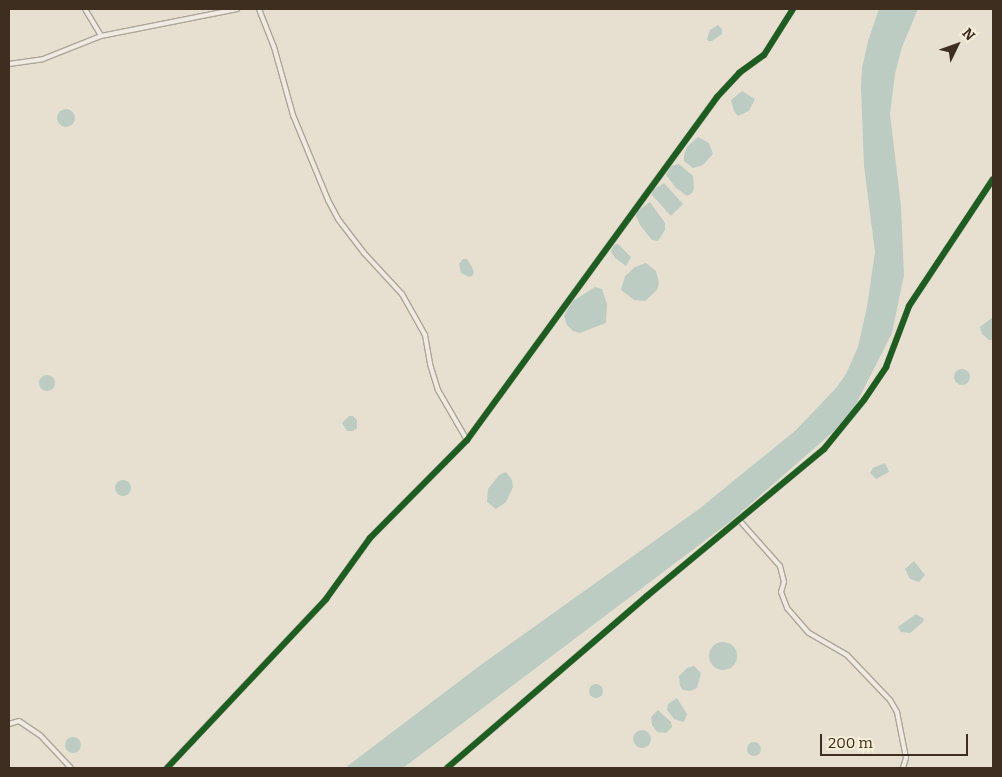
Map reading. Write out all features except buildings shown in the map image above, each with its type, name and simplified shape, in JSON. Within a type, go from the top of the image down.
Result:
[{"type":"street","points":[[86,9],[100,36]]},
{"type":"street","points":[[9,64],[43,59],[100,36],[236,9]]},
{"type":"street","points":[[259,9],[274,47],[293,115],[328,200],[338,219],[364,253],[402,294],[425,335],[430,364],[438,390],[467,440]]},
{"type":"street","points":[[167,768],[326,600],[370,538],[467,440],[717,97],[739,73],[764,55],[793,9]]},
{"type":"street","points":[[447,768],[647,596],[740,521],[824,449],[864,400],[886,367],[909,306],[993,179]]},
{"type":"street","points":[[740,521],[780,566],[784,582],[781,592],[787,608],[809,633],[847,655],[890,700],[897,712],[906,758],[903,768]]},
{"type":"street","points":[[9,724],[19,721],[40,735],[71,768]]},
{"type":"shaded area","points":[[879,9],[918,9],[902,47],[895,74],[890,114],[901,206],[904,275],[892,333],[855,406],[834,431],[731,521],[403,768],[345,768],[478,667],[699,509],[796,430],[836,388],[846,374],[858,347],[867,307],[875,252],[864,166],[861,88],[862,68],[868,41]]},
{"type":"shaded area","points":[[718,25],[722,29],[722,34],[712,41],[708,41],[710,30]]},
{"type":"shaded area","points":[[742,91],[755,99],[749,111],[738,116],[734,111],[731,100]]},
{"type":"shaded area","points":[[66,109],[72,112],[75,118],[72,124],[66,127],[60,124],[57,118],[60,112]]},
{"type":"shaded area","points":[[698,137],[709,143],[713,154],[703,165],[693,168],[684,161],[684,155],[687,147]]},
{"type":"shaded area","points":[[679,164],[693,176],[694,188],[692,193],[687,196],[676,188],[666,175],[671,166]]},
{"type":"shaded area","points":[[664,183],[683,204],[671,216],[652,195],[653,190]]},
{"type":"shaded area","points":[[650,202],[665,223],[665,230],[658,241],[652,240],[640,225],[636,216],[637,211]]},
{"type":"shaded area","points":[[618,244],[631,257],[626,266],[615,258],[611,251],[614,245]]},
{"type":"shaded area","points":[[463,259],[467,259],[472,267],[474,273],[472,276],[469,277],[461,273],[459,264]]},
{"type":"shaded area","points":[[646,263],[656,271],[659,283],[657,290],[645,301],[634,300],[621,290],[625,276],[635,267]]},
{"type":"shaded area","points":[[595,287],[602,289],[607,304],[606,323],[580,333],[573,331],[567,325],[564,316],[567,310],[573,301]]},
{"type":"shaded area","points":[[993,317],[993,340],[989,340],[982,334],[980,327]]},
{"type":"shaded area","points":[[962,369],[968,371],[970,377],[968,383],[962,385],[956,383],[954,377],[956,371]]},
{"type":"shaded area","points":[[47,375],[53,377],[55,383],[53,389],[47,391],[41,389],[39,383],[41,377]]},
{"type":"shaded area","points":[[349,416],[353,416],[357,420],[357,428],[353,431],[347,431],[342,423]]},
{"type":"shaded area","points":[[885,463],[889,472],[876,479],[870,473],[873,468]]},
{"type":"shaded area","points":[[506,472],[512,480],[513,487],[506,502],[496,509],[487,502],[488,489],[499,475]]},
{"type":"shaded area","points":[[123,480],[131,488],[123,496],[115,488]]},
{"type":"shaded area","points":[[914,561],[925,575],[919,582],[910,579],[905,569]]},
{"type":"shaded area","points":[[916,614],[924,619],[923,622],[910,633],[901,632],[898,627]]},
{"type":"shaded area","points":[[723,642],[733,646],[737,656],[733,666],[723,670],[713,666],[709,656],[713,646]]},
{"type":"shaded area","points":[[694,666],[701,673],[697,688],[690,691],[683,690],[680,686],[679,676],[687,668]]},
{"type":"shaded area","points":[[593,684],[599,684],[603,691],[599,698],[593,698],[589,694],[589,688]]},
{"type":"shaded area","points":[[677,698],[687,714],[684,722],[674,719],[667,710],[668,704]]},
{"type":"shaded area","points":[[658,710],[671,722],[672,727],[666,733],[657,732],[652,725],[651,717]]},
{"type":"shaded area","points":[[642,730],[648,733],[651,739],[648,745],[642,748],[636,745],[633,739],[636,733]]},
{"type":"shaded area","points":[[70,737],[76,737],[81,742],[79,751],[70,753],[65,748],[65,742]]},
{"type":"shaded area","points":[[751,742],[757,742],[761,749],[757,756],[751,756],[747,752],[747,746]]},
{"type":"cycle path","points":[[167,768],[326,599],[370,538],[467,440],[717,97],[739,73],[764,55],[793,9]]},
{"type":"cycle path","points":[[447,768],[647,596],[824,449],[864,400],[886,367],[909,306],[993,179]]}]
